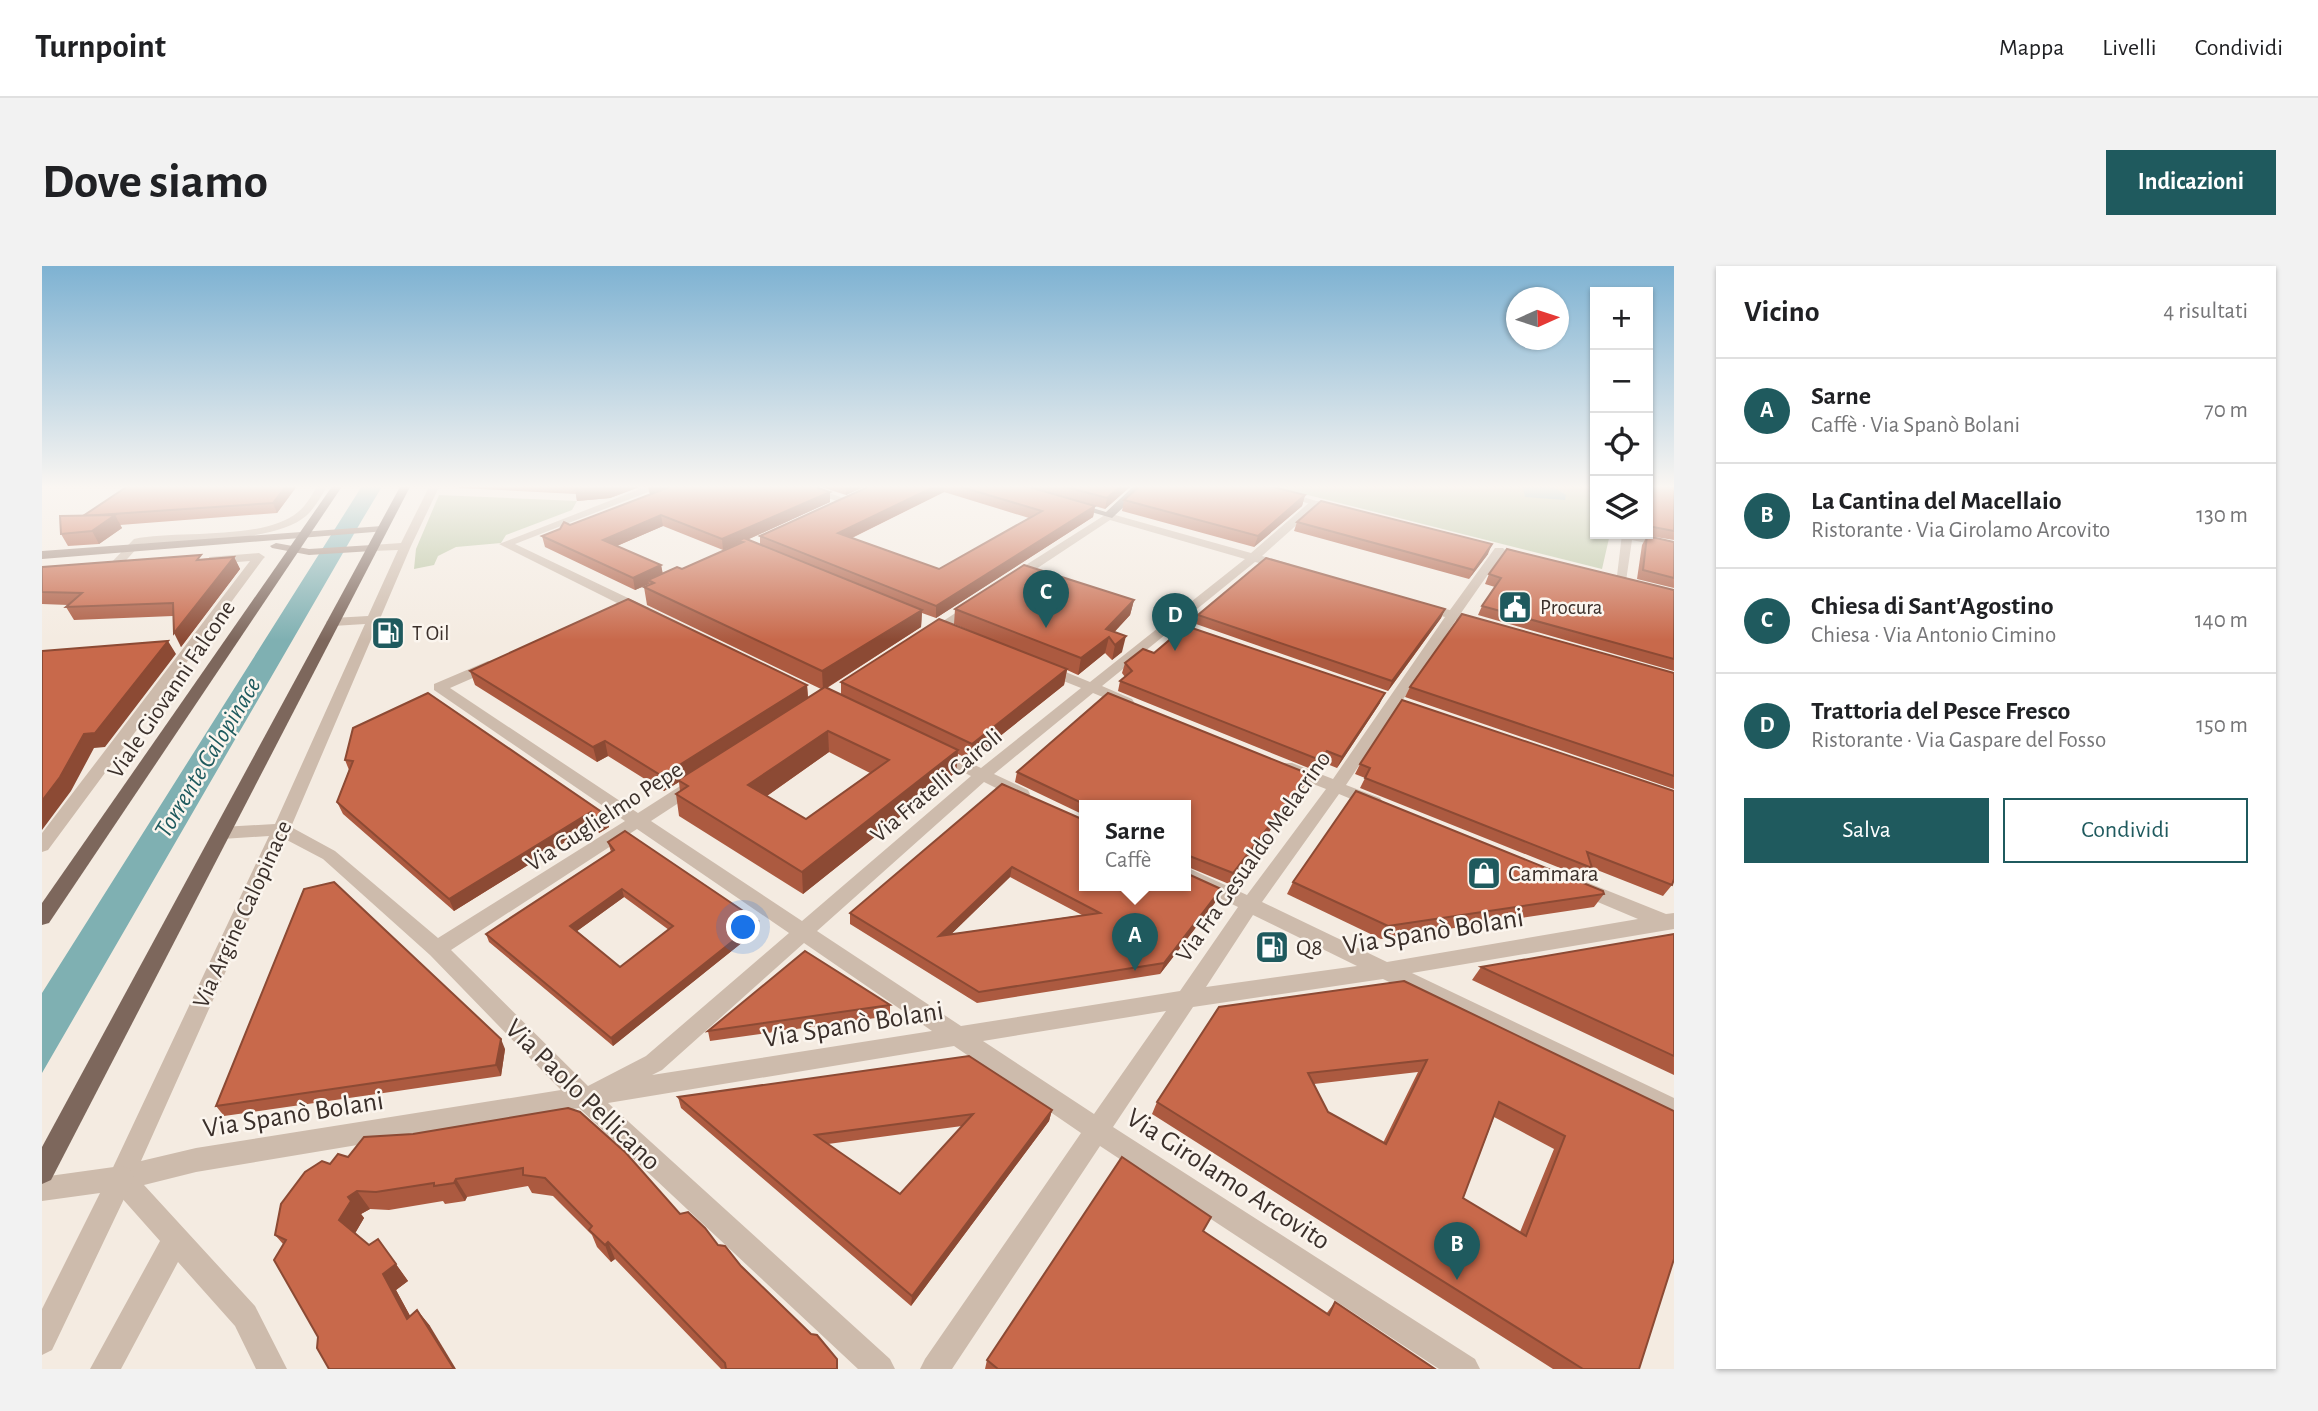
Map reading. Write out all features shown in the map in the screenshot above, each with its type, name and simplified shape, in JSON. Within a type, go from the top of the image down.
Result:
[{"type":"main road","points":[[42,555],[120,561],[300,536]]},
{"type":"main road","name":"Viale Giovanni Falcone","points":[[42,918],[310,536]]},
{"type":"main road","points":[[333,536],[370,539]]},
{"type":"main road","points":[[42,1172],[333,622],[372,536]]},
{"type":"main road","points":[[42,564],[120,561],[276,546],[301,551],[370,539]]},
{"type":"street","points":[[120,561],[138,541],[193,536]]},
{"type":"street","name":"Via Argine Calopinace","points":[[42,1340],[121,1178],[281,829],[410,536]]},
{"type":"street","points":[[526,536],[506,544],[664,621]]},
{"type":"street","points":[[907,648],[1077,536]]},
{"type":"street","points":[[1179,536],[1298,570]]},
{"type":"street","name":"Via Fratelli Cairoli","points":[[586,1099],[654,1063],[982,775],[1176,626],[1277,536]]},
{"type":"street","points":[[370,539],[405,546]]},
{"type":"street","points":[[1620,581],[1626,539]]},
{"type":"street","points":[[1644,539],[1674,546]]},
{"type":"street","name":"Via Fra Gesualdo Melacrino","points":[[935,1369],[1185,999],[1336,787],[1391,701],[1452,615],[1492,548],[1512,553]]},
{"type":"street","points":[[42,846],[259,557],[203,561]]},
{"type":"street","points":[[1607,577],[1634,584]]},
{"type":"street","points":[[1411,603],[1501,629]]},
{"type":"street","points":[[925,619],[962,634]]},
{"type":"street","points":[[333,622],[372,620]]},
{"type":"street","name":"Via Girolamo Arcovito","points":[[509,657],[439,687],[1097,1129],[1465,1369]]},
{"type":"street","points":[[1035,664],[1138,706]]},
{"type":"street","points":[[918,744],[1040,803]]},
{"type":"street","points":[[1274,762],[1387,808]]},
{"type":"street","name":"Via Guglielmo Pepe","points":[[438,949],[705,778]]},
{"type":"street","points":[[222,832],[281,829]]},
{"type":"street","name":"Via Paolo Pellicano","points":[[281,829],[329,855],[438,949],[586,1099],[880,1369]]},
{"type":"street","points":[[1191,876],[1674,1110]]},
{"type":"street","points":[[1566,881],[1671,921]]},
{"type":"street","name":"Via Spanò Bolani","points":[[42,1189],[121,1178],[196,1160],[586,1099],[1185,999],[1385,970],[1671,921]]},
{"type":"street","points":[[121,1178],[245,1316],[272,1369]]},
{"type":"street","points":[[105,1369],[176,1239]]},
{"type":"green space","points":[[421,536],[505,536],[501,543],[456,547],[438,556],[434,565],[414,569],[416,549]]},
{"type":"green space","points":[[1473,536],[1590,536],[1590,539],[1609,539],[1602,569]]},
{"type":"water","name":"Torrente Calopinace","points":[[330,536],[352,536],[42,1073],[42,993]]},
{"type":"building","points":[[543,536],[611,536],[603,540],[661,565],[633,578]]},
{"type":"building","points":[[761,536],[848,536],[939,569],[997,536],[1047,536],[936,606]]},
{"type":"building","points":[[1350,536],[1462,536],[1492,544],[1474,570]]},
{"type":"building","points":[[1653,537],[1674,542],[1674,578],[1643,570],[1647,539]]},
{"type":"building","points":[[744,538],[922,610],[822,671],[644,587],[654,583],[648,580],[677,567],[682,569],[743,542],[738,541]]},
{"type":"building","points":[[1507,549],[1674,590],[1674,659],[1482,606],[1501,578],[1489,574]]},
{"type":"building","points":[[201,555],[197,560],[234,557],[174,633],[173,603],[66,607],[82,593],[42,592],[42,567]]},
{"type":"building","points":[[1266,558],[1445,609],[1392,681],[1198,615]]},
{"type":"building","points":[[1024,565],[1134,600],[1106,629],[1126,636],[1115,645],[1109,637],[1081,658],[955,609]]},
{"type":"building","points":[[628,599],[807,685],[662,776],[605,741],[593,747],[470,671]]},
{"type":"building","points":[[1462,614],[1674,673],[1674,776],[1410,687]]},
{"type":"building","points":[[939,619],[1067,669],[972,744],[841,682]]},
{"type":"building","points":[[1186,626],[1385,693],[1342,757],[1327,751],[1320,760],[1120,681],[1132,671],[1125,663],[1143,649],[1154,653]]},
{"type":"building","points":[[168,641],[95,733],[84,734],[60,777],[42,801],[42,651]]},
{"type":"building","points":[[825,687],[958,750],[802,872],[676,794],[688,786],[678,780]],"holes":[[[828,731],[889,760],[806,819],[748,785]]]},
{"type":"building","points":[[428,693],[606,815],[596,821],[591,812],[449,899],[337,802],[353,761],[345,760],[353,728]]},
{"type":"building","points":[[1108,693],[1309,774],[1233,873],[1191,857],[1191,800],[1079,802],[1017,772]]},
{"type":"building","points":[[1402,700],[1674,791],[1672,885],[1587,852],[1592,868],[1365,778],[1370,768],[1360,764]]},
{"type":"building","points":[[1002,784],[1079,818],[1079,891],[1191,891],[1191,875],[1221,889],[1164,963],[979,992],[850,913]],"holes":[[[1012,867],[1100,913],[939,936]]]},
{"type":"building","points":[[1356,791],[1603,891],[1604,894],[1388,926],[1293,882]]},
{"type":"building","points":[[625,831],[758,921],[611,1038],[486,934],[614,850],[608,842]],"holes":[[[622,889],[673,926],[620,967],[570,926]]]},
{"type":"building","points":[[334,882],[501,1039],[496,1065],[216,1106],[304,889]]},
{"type":"building","points":[[1674,934],[1674,1056],[1481,967]]},
{"type":"building","points":[[805,951],[890,1005],[708,1031]]},
{"type":"building","points":[[1404,981],[1674,1111],[1674,1259],[1639,1369],[1583,1369],[1157,1102],[1219,1007]],"holes":[[[1427,1060],[1386,1144],[1328,1112],[1308,1073]],[[1499,1102],[1565,1136],[1526,1236],[1463,1198]]]},
{"type":"building","points":[[969,1056],[1052,1110],[912,1296],[678,1097]],"holes":[[[973,1114],[900,1194],[815,1135]]]},
{"type":"building","points":[[568,1108],[580,1112],[626,1153],[680,1214],[688,1212],[718,1245],[725,1246],[741,1266],[811,1334],[817,1335],[837,1359],[837,1369],[726,1369],[725,1363],[608,1242],[605,1245],[589,1230],[592,1226],[545,1178],[523,1175],[523,1168],[456,1179],[454,1183],[434,1186],[434,1183],[376,1192],[357,1191],[348,1197],[351,1201],[339,1220],[369,1245],[378,1239],[396,1264],[383,1274],[407,1319],[417,1310],[454,1369],[329,1369],[317,1348],[318,1337],[274,1260],[286,1240],[275,1235],[281,1204],[305,1172],[322,1161],[330,1164],[338,1154],[348,1157],[364,1137],[413,1134]]},
{"type":"building","points":[[1122,1157],[1211,1217],[1203,1231],[1329,1315],[1335,1302],[1435,1369],[998,1369],[987,1360]]},
{"type":"place","name":"Procura","points":[[1515,607]]},
{"type":"place","name":"Chiesa di Sant'Agostino","points":[[1046,628]]},
{"type":"place","name":"T Oil","points":[[388,633]]},
{"type":"place","name":"Trattoria del Pesce Fresco","points":[[1175,651]]},
{"type":"place","name":"Cammara","points":[[1484,873]]},
{"type":"place","name":"Q8","points":[[1272,947]]},
{"type":"place","name":"Sarne","points":[[1135,971]]},
{"type":"place","name":"La Cantina del Macellaio","points":[[1457,1280]]}]
